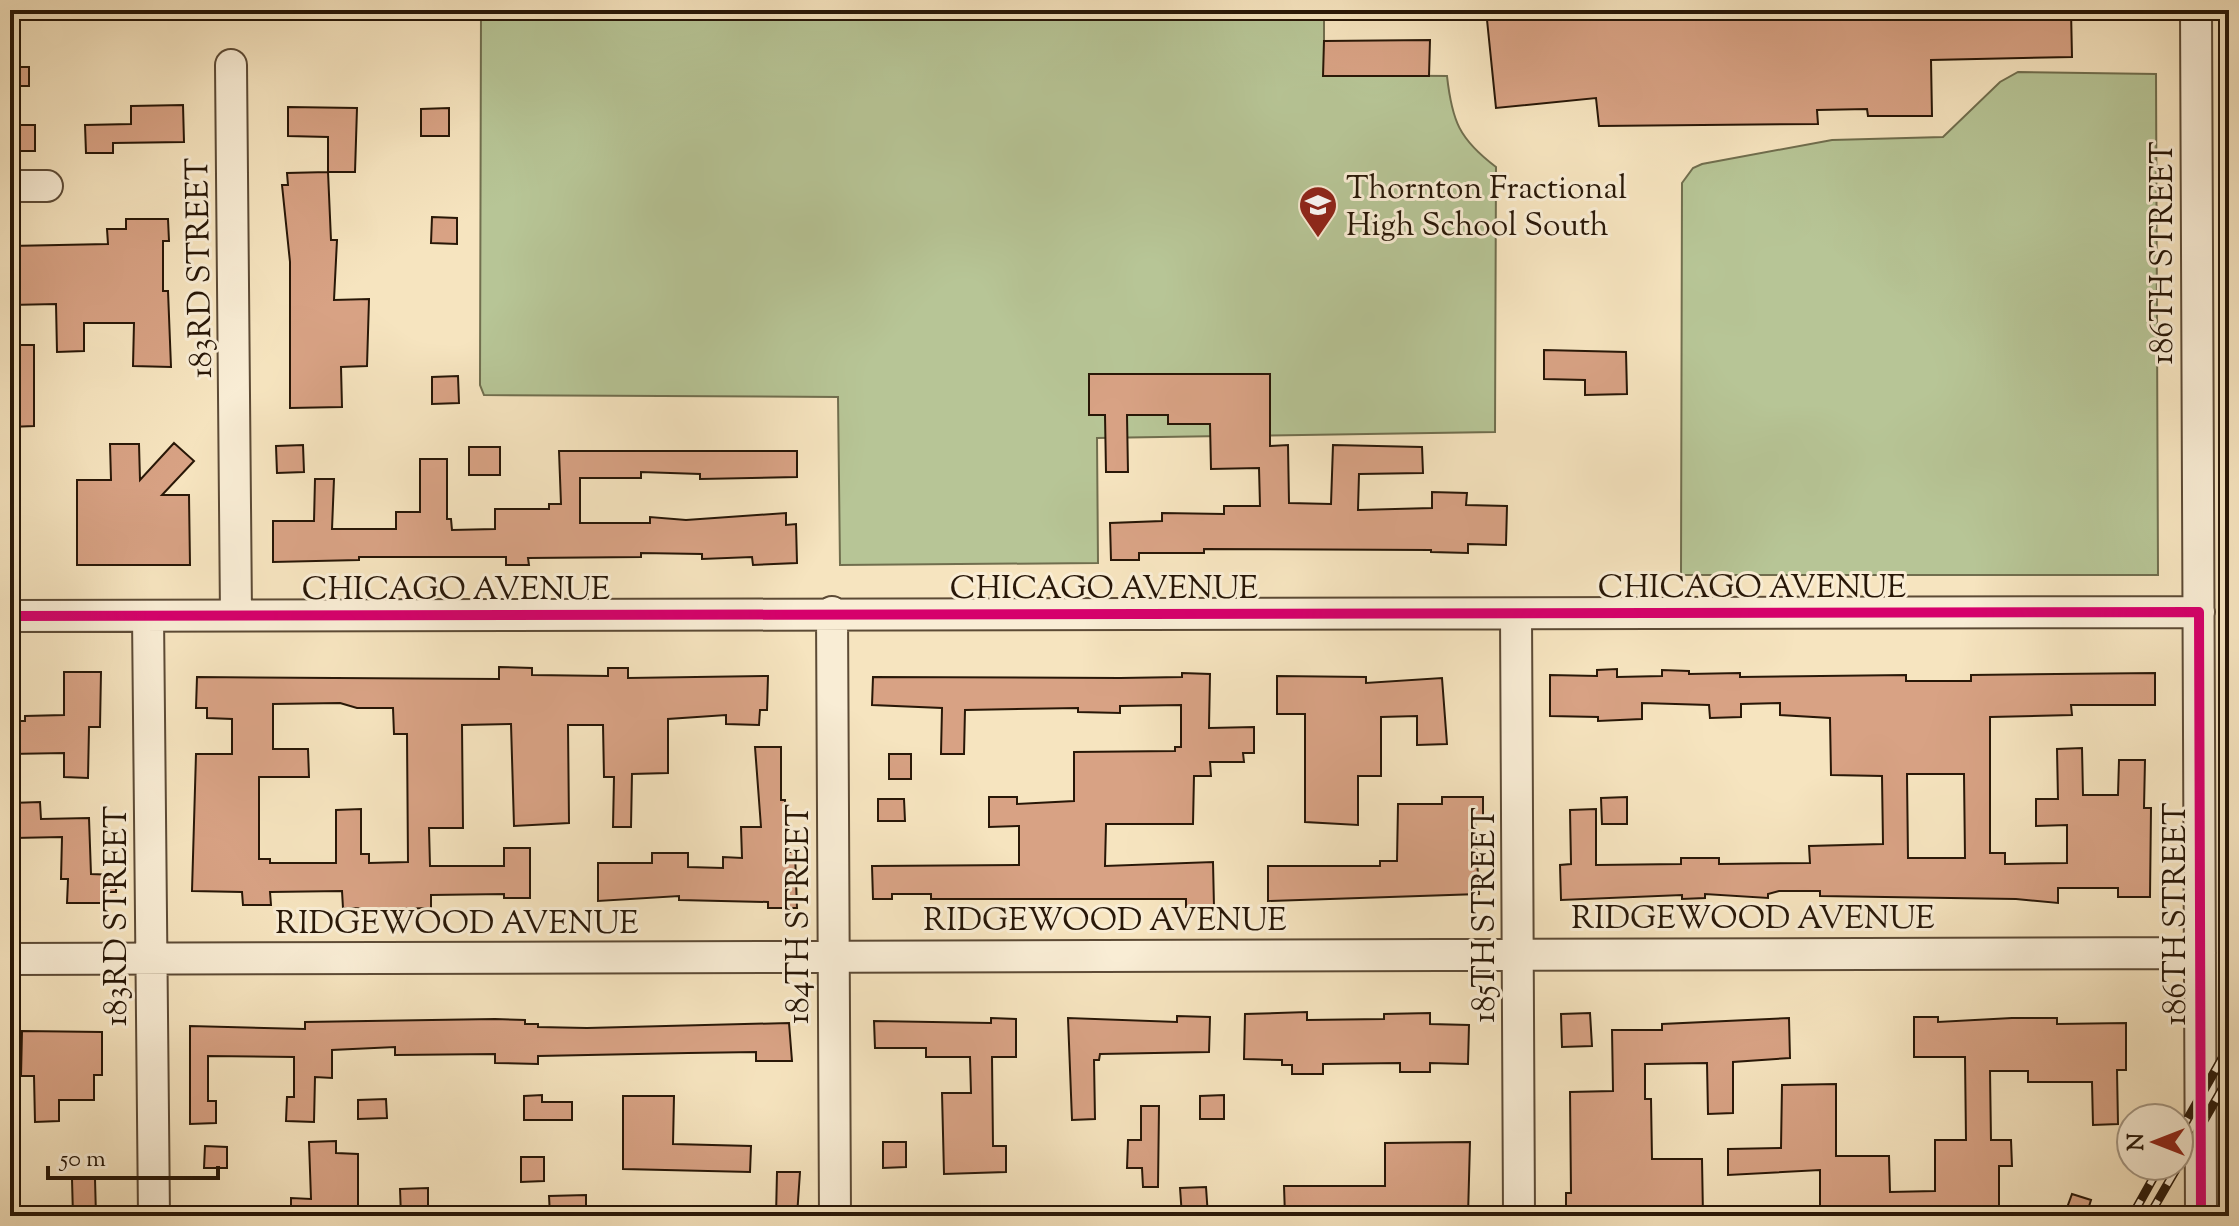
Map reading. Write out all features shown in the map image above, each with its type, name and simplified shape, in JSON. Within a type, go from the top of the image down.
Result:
[{"type":"street","name":"186TH STREET","points":[[2196,10],[2201,1216]]},
{"type":"street","name":"183RD STREET","points":[[231,65],[236,615]]},
{"type":"street","points":[[10,186],[47,186]]},
{"type":"street","name":"CHICAGO AVENUE","points":[[10,616],[832,612],[2199,612]]},
{"type":"street","name":"184TH STREET","points":[[832,612],[835,1216]]},
{"type":"street","name":"185TH STREET","points":[[1516,614],[1521,953],[1519,1216]]},
{"type":"street","name":"183RD STREET","points":[[148,616],[154,1216]]},
{"type":"street","name":"RIDGEWOOD AVENUE","points":[[10,959],[2200,953]]},
{"type":"green space","points":[[481,10],[1324,10],[1324,75],[1447,76],[1460,128],[1473,147],[1496,167],[1495,432],[1097,438],[1098,563],[840,565],[838,397],[484,395],[480,385]]},
{"type":"green space","points":[[2018,72],[2156,74],[2158,575],[1681,575],[1682,183],[1693,168],[1702,164],[1832,140],[1943,137],[2000,82]]},
{"type":"building","points":[[1486,10],[2071,10],[2072,57],[1931,60],[1932,116],[1868,116],[1867,109],[1817,110],[1818,124],[1599,126],[1596,98],[1496,108]]},
{"type":"building","points":[[1430,40],[1429,76],[1323,76],[1324,41]]},
{"type":"building","points":[[10,67],[29,67],[29,86],[10,86]]},
{"type":"building","points":[[183,105],[184,142],[113,143],[113,153],[86,153],[85,125],[131,124],[131,106]]},
{"type":"building","points":[[288,107],[357,108],[355,172],[328,172],[328,137],[288,136]]},
{"type":"building","points":[[449,108],[449,136],[421,136],[421,109]]},
{"type":"building","points":[[10,125],[35,125],[35,151],[10,151]]},
{"type":"building","points":[[328,172],[331,240],[337,240],[334,300],[369,299],[367,366],[341,367],[342,407],[290,408],[290,262],[282,185],[288,185],[287,173]]},
{"type":"building","points":[[432,217],[457,218],[457,244],[431,243]]},
{"type":"building","points":[[126,219],[168,219],[169,241],[163,241],[163,291],[168,291],[171,367],[133,366],[134,323],[84,323],[84,351],[57,352],[56,304],[10,305],[10,246],[108,244],[107,229],[126,229]]},
{"type":"building","points":[[10,345],[34,345],[34,426],[10,427]]},
{"type":"building","points":[[1544,350],[1626,352],[1627,394],[1585,395],[1585,380],[1544,379]]},
{"type":"building","points":[[1089,374],[1270,374],[1270,446],[1288,445],[1289,503],[1331,504],[1333,445],[1422,447],[1423,473],[1359,474],[1358,510],[1432,508],[1432,492],[1467,493],[1466,505],[1507,506],[1506,545],[1468,544],[1468,553],[1431,550],[1204,549],[1204,553],[1139,553],[1139,560],[1111,560],[1110,523],[1162,521],[1162,513],[1224,514],[1224,506],[1260,506],[1259,468],[1211,469],[1210,424],[1168,424],[1168,415],[1127,415],[1128,472],[1106,472],[1105,415],[1089,415]]},
{"type":"building","points":[[458,376],[459,403],[432,404],[432,377]]},
{"type":"building","points":[[174,443],[194,461],[162,495],[189,495],[190,565],[77,565],[77,480],[111,480],[110,444],[139,444],[140,480]]},
{"type":"building","points":[[303,445],[304,472],[277,473],[276,446]]},
{"type":"building","points":[[469,447],[500,447],[500,475],[469,475]]},
{"type":"building","points":[[559,451],[797,451],[797,477],[700,479],[700,474],[641,472],[641,478],[580,478],[580,523],[650,523],[650,517],[686,520],[786,513],[786,525],[796,524],[797,563],[753,565],[752,557],[702,559],[702,554],[641,553],[641,557],[528,558],[529,565],[506,565],[506,557],[359,557],[359,560],[273,562],[273,521],[314,521],[315,479],[334,479],[332,529],[396,529],[396,512],[420,512],[420,459],[447,459],[447,519],[451,519],[452,530],[495,529],[495,509],[549,509],[549,504],[561,504]]},
{"type":"building","points":[[499,667],[532,668],[532,675],[608,676],[608,668],[628,668],[628,678],[768,676],[767,710],[760,710],[759,725],[726,724],[726,715],[668,719],[668,773],[632,774],[631,827],[613,827],[614,777],[604,777],[603,725],[568,725],[569,823],[514,826],[511,724],[462,725],[463,828],[429,828],[430,866],[504,866],[504,848],[530,848],[530,898],[504,898],[504,894],[431,895],[431,908],[391,909],[343,908],[342,891],[270,892],[271,905],[243,905],[242,892],[192,891],[196,754],[232,754],[232,719],[207,718],[207,708],[196,708],[197,677],[499,679]],"holes":[[[340,703],[357,708],[393,708],[394,734],[407,734],[408,862],[369,863],[369,854],[361,854],[361,809],[336,810],[336,863],[270,863],[270,859],[259,859],[259,777],[309,777],[308,749],[273,749],[273,704]]]},
{"type":"building","points":[[1617,669],[1617,677],[1662,676],[1662,670],[1689,671],[1689,674],[1740,673],[1740,677],[1906,675],[1906,681],[1971,681],[1971,675],[2155,673],[2155,705],[2071,705],[2072,715],[1990,717],[1990,853],[2005,853],[2005,864],[2067,863],[2067,825],[2036,826],[2036,799],[2058,799],[2057,749],[2082,748],[2083,795],[2118,795],[2119,760],[2145,760],[2144,808],[2151,808],[2150,897],[2118,897],[2118,888],[2058,888],[2058,903],[2016,899],[1820,896],[1820,891],[1779,891],[1768,894],[1768,898],[1705,894],[1705,898],[1682,899],[1682,895],[1561,900],[1560,865],[1571,864],[1570,810],[1596,809],[1596,865],[1681,864],[1681,858],[1719,858],[1719,864],[1810,863],[1809,846],[1883,844],[1882,776],[1831,775],[1830,718],[1780,715],[1780,703],[1741,704],[1741,717],[1710,718],[1709,705],[1642,703],[1642,719],[1598,721],[1598,717],[1550,716],[1550,675],[1597,676],[1597,670]],"holes":[[[1907,774],[1964,774],[1965,858],[1908,858]]]},
{"type":"building","points":[[64,672],[101,672],[100,727],[89,727],[88,778],[64,777],[64,753],[10,754],[10,721],[25,721],[25,716],[64,715]]},
{"type":"building","points":[[1182,673],[1210,674],[1209,728],[1254,727],[1254,753],[1243,753],[1244,762],[1210,762],[1211,776],[1194,776],[1193,824],[1106,824],[1105,866],[1213,862],[1214,907],[1186,907],[1186,899],[931,899],[931,894],[892,894],[892,899],[873,899],[872,866],[1019,865],[1019,826],[989,827],[989,797],[1017,797],[1017,804],[1074,801],[1074,752],[1175,751],[1175,747],[1181,747],[1181,705],[1120,706],[1120,713],[1078,712],[1078,708],[965,710],[964,754],[941,754],[942,708],[872,705],[873,677],[1120,678],[1182,677]]},
{"type":"building","points":[[1277,676],[1366,677],[1366,683],[1442,678],[1447,744],[1417,745],[1417,716],[1381,717],[1381,776],[1358,776],[1358,825],[1305,822],[1305,714],[1277,714]]},
{"type":"building","points":[[755,747],[781,747],[781,800],[785,800],[787,852],[795,852],[797,908],[768,908],[768,902],[679,900],[679,896],[598,901],[598,863],[652,863],[652,853],[688,853],[688,867],[723,868],[723,857],[742,858],[741,827],[761,827]]},
{"type":"building","points":[[889,754],[911,754],[911,779],[889,779]]},
{"type":"building","points":[[1442,797],[1483,797],[1483,821],[1475,821],[1479,894],[1268,901],[1268,866],[1380,866],[1380,861],[1397,861],[1398,804],[1442,804]]},
{"type":"building","points":[[1627,797],[1627,824],[1602,824],[1601,798]]},
{"type":"building","points":[[878,799],[904,799],[905,821],[878,821]]},
{"type":"building","points":[[40,802],[41,819],[89,818],[91,874],[116,875],[116,892],[104,892],[104,903],[67,903],[68,879],[61,879],[62,837],[14,838],[11,803]]},
{"type":"building","points":[[1307,1012],[1307,1020],[1384,1019],[1384,1014],[1430,1013],[1430,1024],[1469,1025],[1468,1064],[1430,1063],[1430,1072],[1400,1072],[1400,1063],[1323,1064],[1323,1074],[1292,1074],[1292,1065],[1282,1065],[1282,1060],[1244,1059],[1245,1014]]},
{"type":"building","points":[[1590,1013],[1592,1046],[1562,1047],[1561,1014]]},
{"type":"building","points":[[1177,1016],[1210,1017],[1209,1052],[1100,1054],[1099,1060],[1094,1060],[1095,1119],[1072,1120],[1068,1018],[1177,1022]]},
{"type":"building","points":[[1914,1017],[1938,1017],[1938,1022],[2057,1018],[2057,1024],[2126,1023],[2126,1070],[2117,1070],[2115,1124],[2093,1125],[2092,1082],[2028,1082],[2028,1071],[1990,1071],[1991,1140],[2011,1140],[2012,1166],[1999,1166],[1999,1216],[1820,1216],[1820,1170],[1728,1175],[1728,1149],[1781,1148],[1782,1085],[1836,1084],[1836,1156],[1889,1156],[1890,1192],[1935,1191],[1935,1140],[1966,1140],[1965,1057],[1914,1057]]},
{"type":"building","points":[[991,1018],[1016,1019],[1016,1057],[992,1057],[993,1146],[1006,1146],[1006,1172],[944,1174],[942,1093],[971,1093],[970,1057],[926,1057],[926,1048],[875,1048],[874,1021],[991,1023]]},
{"type":"building","points":[[1789,1018],[1790,1058],[1733,1062],[1733,1113],[1708,1114],[1707,1063],[1645,1064],[1645,1099],[1651,1099],[1652,1159],[1702,1159],[1703,1216],[1566,1216],[1566,1193],[1571,1193],[1570,1092],[1613,1091],[1612,1030],[1662,1030],[1662,1024]]},
{"type":"building","points":[[525,1020],[525,1024],[538,1024],[538,1027],[587,1028],[789,1023],[792,1061],[756,1061],[756,1052],[538,1056],[538,1064],[495,1063],[495,1054],[395,1055],[395,1047],[332,1050],[332,1078],[315,1077],[314,1122],[286,1121],[287,1097],[294,1097],[294,1057],[208,1056],[208,1101],[216,1101],[216,1123],[190,1124],[190,1026],[305,1029],[305,1022]]},
{"type":"building","points":[[22,1031],[102,1032],[102,1075],[94,1075],[94,1100],[59,1100],[59,1121],[35,1122],[34,1076],[21,1076]]},
{"type":"building","points":[[542,1095],[542,1102],[572,1102],[572,1120],[524,1120],[524,1096]]},
{"type":"building","points":[[1224,1095],[1224,1119],[1200,1119],[1200,1096]]},
{"type":"building","points":[[623,1096],[674,1096],[673,1144],[751,1146],[750,1172],[623,1169]]},
{"type":"building","points":[[386,1099],[387,1118],[358,1119],[358,1100]]},
{"type":"building","points":[[1141,1106],[1159,1106],[1158,1187],[1143,1187],[1142,1168],[1127,1168],[1128,1140],[1141,1140]]},
{"type":"building","points":[[336,1141],[336,1153],[358,1154],[358,1216],[291,1216],[291,1198],[311,1199],[309,1142]]},
{"type":"building","points":[[883,1142],[906,1142],[906,1167],[883,1168]]},
{"type":"building","points":[[1470,1142],[1468,1216],[1285,1216],[1284,1186],[1385,1186],[1385,1143]]},
{"type":"building","points":[[205,1146],[227,1147],[227,1168],[204,1168]]},
{"type":"building","points":[[521,1157],[544,1157],[544,1181],[521,1182]]},
{"type":"building","points":[[777,1172],[800,1172],[797,1216],[776,1216]]},
{"type":"building","points":[[72,1179],[95,1179],[96,1216],[73,1216]]},
{"type":"building","points":[[1206,1187],[1208,1216],[1182,1216],[1180,1188]]},
{"type":"building","points":[[428,1188],[428,1216],[401,1216],[400,1189]]},
{"type":"building","points":[[2072,1194],[2091,1200],[2086,1216],[2064,1216]]},
{"type":"building","points":[[586,1195],[586,1216],[550,1216],[549,1196]]},
{"type":"railway","points":[[2195,1106],[2229,1046]]},
{"type":"railway","points":[[2195,1136],[2229,1077]]},
{"type":"railway","points":[[2132,1216],[2151,1182]]},
{"type":"railway","points":[[2149,1216],[2169,1182]]},
{"type":"cycle path","points":[[10,616],[2199,612],[2201,1216]]},
{"type":"place","name":"Thornton Fractional High School South","points":[[1318,239]]}]
